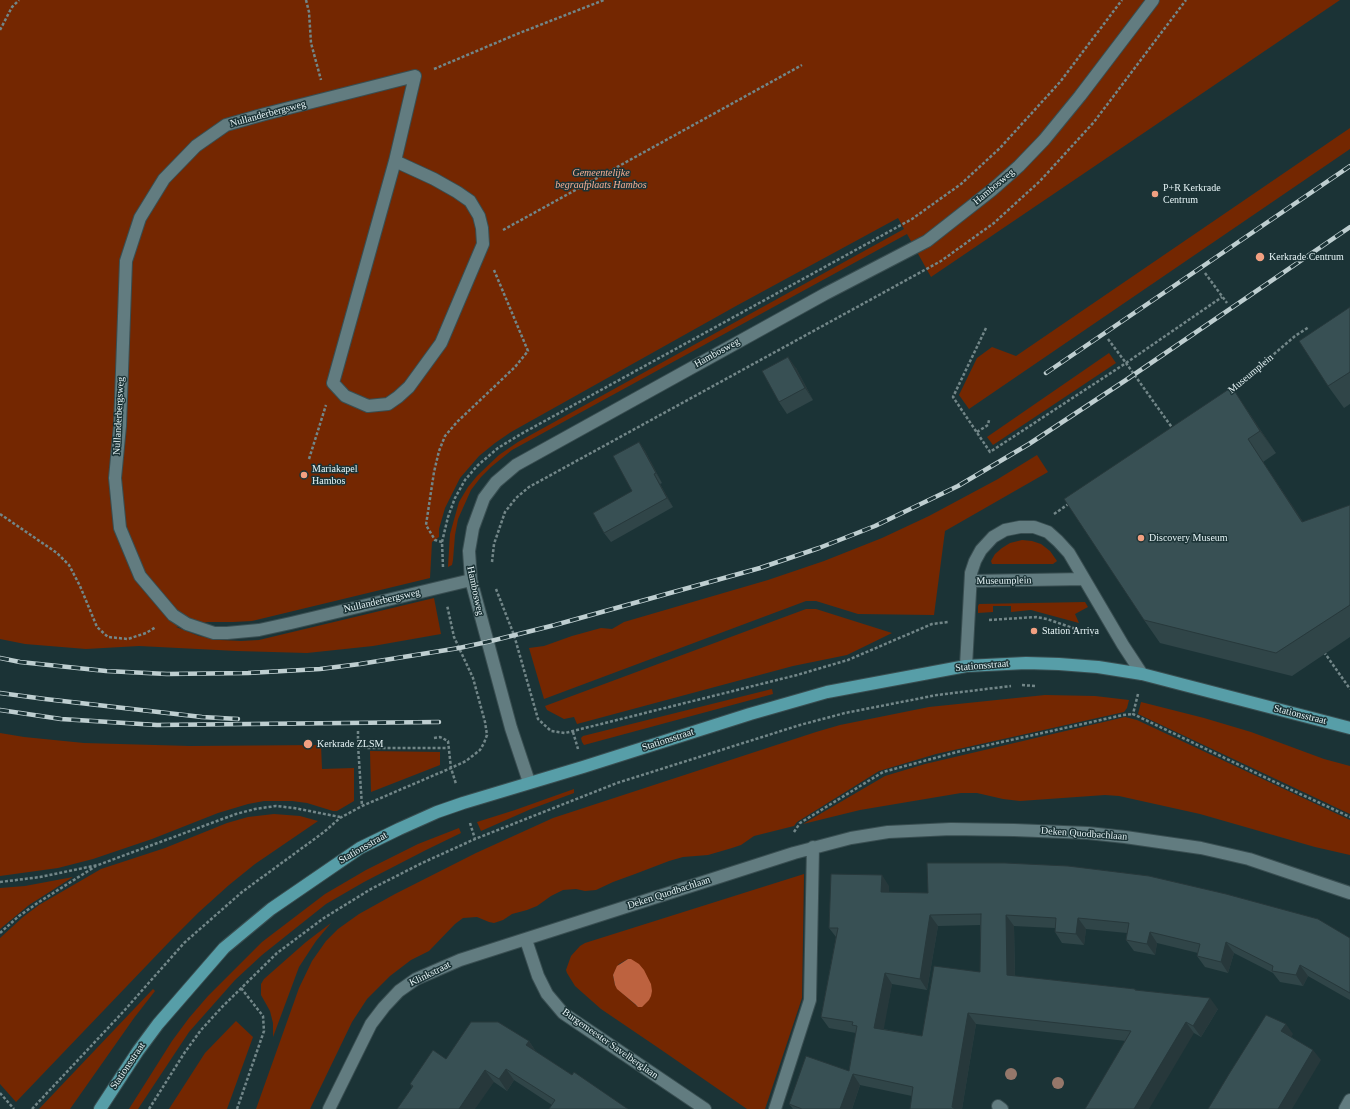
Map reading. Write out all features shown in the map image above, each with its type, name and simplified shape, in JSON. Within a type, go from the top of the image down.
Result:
[{"type":"main road","name":"Stationsstraat","points":[[100,1109],[138,1051],[158,1024],[185,991],[224,948],[271,909],[360,848],[436,812],[797,700],[827,692],[966,666],[1026,663],[1059,664],[1142,674],[1350,728]]},
{"type":"street","name":"Hambosweg","points":[[529,782],[511,728],[471,580],[469,550],[473,528],[484,498],[496,482],[516,465],[590,423],[825,294],[927,241],[992,190],[1019,166],[1044,140],[1080,96],[1153,0]]},
{"type":"street","name":"Nullanderbergsweg","points":[[415,76],[226,125],[196,146],[164,179],[140,218],[126,261],[120,426],[115,478],[120,528],[140,576],[172,615],[187,624],[214,633],[260,630],[471,580]]},
{"type":"street","points":[[395,161],[434,179],[457,192],[470,202],[479,216],[482,228],[483,244],[441,343],[409,387],[388,404],[368,406],[345,396],[333,383],[395,161],[415,76]]},
{"type":"street","name":"Museumplein","points":[[966,666],[971,573],[975,562],[981,550],[993,537],[1004,530],[1020,527],[1034,527],[1048,532],[1058,540],[1069,553],[1123,645],[1142,674]]},
{"type":"street","name":"Museumplein","points":[[971,582],[1084,579]]},
{"type":"street","name":"Deken Quodbachlaan","points":[[526,940],[813,847],[851,838],[888,832],[927,830],[1014,830],[1088,833],[1138,839],[1208,850],[1249,859],[1350,893]]},
{"type":"street","points":[[775,1109],[810,1000],[813,847]]},
{"type":"street","name":"Klinkstraat","points":[[328,1109],[371,1024],[399,991],[416,979],[460,960],[526,940]]},
{"type":"street","name":"Burgemeester Savelberglaan","points":[[526,940],[538,976],[547,994],[563,1013],[705,1109]]},
{"type":"street","points":[[1345,1109],[1350,1100]]},
{"type":"path","points":[[0,30],[12,8],[19,0]]},
{"type":"path","points":[[306,0],[309,12],[311,43],[326,99]]},
{"type":"path","points":[[415,76],[604,0]]},
{"type":"path","points":[[802,65],[496,233],[483,244],[528,351],[515,367],[457,422],[446,436],[439,451],[434,472],[426,526],[435,540],[442,542],[448,517],[455,498],[462,486],[477,466],[498,448],[535,426],[912,219],[961,184],[1000,148],[1060,82],[1122,0]]},
{"type":"path","points":[[492,566],[494,544],[505,512],[516,498],[529,487],[941,261]]},
{"type":"path","points":[[1205,273],[1227,303]]},
{"type":"path","points":[[986,328],[953,397],[990,452],[1126,363],[1222,297]]},
{"type":"path","name":"Museumplein","points":[[1227,394],[1295,336],[1309,327]]},
{"type":"path","points":[[1108,339],[1175,432]]},
{"type":"path","points":[[309,459],[333,383]]},
{"type":"path","points":[[977,432],[988,425],[989,420]]},
{"type":"path","points":[[1034,527],[1072,501]]},
{"type":"path","points":[[0,514],[57,553],[69,565],[80,586],[97,627],[108,637],[128,639],[146,633],[172,615]]},
{"type":"path","points":[[32,1109],[123,1012],[184,943],[242,892],[313,841],[340,818],[362,806],[466,761],[480,750],[487,735],[485,722],[473,678],[454,637],[444,586]]},
{"type":"path","points":[[496,586],[514,635],[538,719],[552,731],[565,733],[573,732]]},
{"type":"path","points":[[1323,650],[1350,689]]},
{"type":"path","points":[[1133,714],[1142,674]]},
{"type":"path","points":[[149,1109],[185,1052],[197,1036],[222,1007],[277,953],[324,918],[371,889],[422,863],[475,839],[617,783],[800,725],[845,713],[938,695],[1016,685],[1038,686]]},
{"type":"path","points":[[794,853],[791,842],[796,828],[800,823],[883,772],[957,752],[1133,714],[1281,786],[1350,817]]},
{"type":"path","points":[[358,731],[362,806]]},
{"type":"path","points":[[434,738],[440,738],[448,741],[451,768]]},
{"type":"path","points":[[358,745],[368,748],[448,748]]},
{"type":"path","points":[[0,882],[40,877],[98,865],[236,814],[255,809],[276,806],[294,808],[340,818]]},
{"type":"path","points":[[0,933],[19,916],[39,902],[98,865]]},
{"type":"path","points":[[237,1109],[264,1031],[263,1016],[241,988]]},
{"type":"path","points":[[0,1093],[14,1109]]},
{"type":"green space","name":"Gemeentelijke begraafplaats Hambos","points":[[0,0],[1340,0],[931,277],[907,234],[512,450],[491,467],[471,490],[458,519],[452,565],[448,567],[450,534],[459,502],[477,476],[499,455],[518,442],[904,229],[898,218],[736,306],[511,432],[479,456],[460,478],[445,508],[439,529],[439,537],[432,542],[430,578],[252,621],[208,622],[176,627],[199,636],[220,640],[259,640],[434,598],[441,634],[373,646],[307,653],[139,646],[86,649],[25,644],[0,639]]},
{"type":"green space","points":[[1350,128],[1350,149],[969,409],[959,395],[977,358],[992,347],[1016,356]]},
{"type":"green space","points":[[1109,353],[1116,363],[993,445],[987,437]]},
{"type":"green space","points":[[1037,455],[1048,472],[945,531],[934,615],[858,614],[816,601],[806,601],[544,699],[529,648],[544,646],[601,628],[612,629],[624,622],[768,580],[824,561],[882,538],[929,516],[998,479]]},
{"type":"green space","points":[[1022,540],[1041,544],[1050,551],[1057,561],[1053,564],[992,564],[991,561],[995,554],[1002,548],[1010,543]]},
{"type":"green space","points":[[1085,602],[1088,607],[1075,614],[1079,623],[1031,610],[1011,612],[1011,606],[993,606],[993,612],[978,613],[979,604]]},
{"type":"green space","points":[[806,609],[816,609],[892,633],[847,655],[793,666],[577,724],[574,717],[564,719],[547,710],[545,706]]},
{"type":"green space","points":[[772,689],[773,694],[584,745],[582,742],[581,738],[583,736]]},
{"type":"green space","points":[[1045,695],[1095,696],[1129,700],[1127,708],[1124,712],[936,754],[879,771],[797,822],[794,826],[754,836],[741,845],[732,848],[708,855],[683,857],[669,861],[596,890],[563,890],[537,906],[512,914],[503,920],[494,923],[477,917],[463,918],[455,924],[429,951],[411,960],[390,976],[367,999],[352,1022],[310,1109],[256,1109],[299,988],[312,961],[326,941],[338,929],[359,914],[395,894],[476,853],[553,818],[816,732],[840,725],[929,707]]},
{"type":"green space","points":[[1141,702],[1251,732],[1324,759],[1350,766],[1350,814],[1138,714]]},
{"type":"green space","points":[[1125,717],[1137,720],[1350,820],[1350,855],[1315,847],[1200,814],[1119,796],[1105,795],[1020,801],[977,793],[961,793],[860,810],[803,824],[885,776],[925,764]]},
{"type":"green space","points":[[0,733],[84,743],[190,746],[321,745],[322,769],[354,768],[354,801],[337,811],[307,803],[292,801],[264,801],[248,804],[218,813],[152,839],[93,859],[58,868],[0,876]]},
{"type":"green space","points":[[370,751],[440,752],[440,765],[371,792]]},
{"type":"green space","points":[[574,789],[574,793],[531,809],[481,831],[477,822],[515,810]]},
{"type":"green space","points":[[274,814],[300,816],[318,821],[255,864],[199,912],[16,1102],[0,1084],[0,938],[39,905],[101,869],[165,848],[227,823],[248,817]]},
{"type":"green space","points":[[459,828],[461,833],[364,882],[326,904],[262,955],[235,980],[189,1032],[138,1109],[129,1109],[172,1041],[189,1018],[208,996],[262,942],[325,894],[366,870],[418,844]]},
{"type":"green space","points":[[804,874],[802,998],[765,1109],[747,1109],[601,1009],[575,986],[566,970],[571,956],[580,946],[585,943]],"holes":[[[628,959],[638,1007],[615,985],[613,975],[619,964]]]},
{"type":"green space","points":[[73,877],[29,905],[0,929],[0,888],[25,886]]},
{"type":"green space","points":[[331,923],[316,941],[299,967],[273,1037],[273,1023],[270,1011],[261,995],[261,984],[264,979],[306,942]]},
{"type":"green space","points":[[153,989],[155,991],[134,1018],[70,1109],[39,1109]]},
{"type":"green space","points":[[236,1021],[253,1037],[227,1109],[169,1109],[205,1053]]},
{"type":"shaded area","points":[[628,959],[631,959],[639,964],[644,970],[651,984],[651,996],[642,1007],[638,1007],[617,989],[615,985],[613,975],[617,966]]},
{"type":"building","points":[[1350,307],[1350,372],[1328,386],[1299,341]]},
{"type":"building","points":[[788,357],[805,388],[779,402],[762,371]]},
{"type":"building","name":"Discovery Museum","points":[[1232,387],[1260,431],[1248,439],[1302,522],[1350,505],[1350,605],[1276,653],[1144,620],[1064,499]]},
{"type":"building","points":[[639,442],[656,473],[654,474],[667,498],[604,533],[593,513],[632,491],[613,456]]},
{"type":"building","points":[[927,863],[1005,863],[1068,866],[1149,876],[1226,894],[1318,919],[1350,938],[1350,993],[1300,965],[1296,975],[1272,971],[1273,966],[1226,942],[1221,962],[1197,956],[1200,944],[1150,932],[1147,944],[1126,940],[1129,923],[1078,918],[1076,934],[1055,932],[1056,918],[1006,915],[1007,975],[1210,998],[1193,1026],[1186,1022],[1134,1109],[1085,1109],[1131,1031],[968,1013],[952,1107],[955,1109],[910,1109],[913,1087],[853,1074],[840,1109],[802,1109],[789,1104],[806,1056],[849,1071],[857,1026],[852,1025],[853,1022],[821,1017],[838,928],[829,928],[831,874],[882,875],[881,892],[928,893]],"holes":[[[981,914],[980,972],[934,966],[922,1036],[874,1028],[885,973],[920,979],[930,915]]]},
{"type":"building","points":[[1266,1015],[1286,1024],[1281,1031],[1313,1050],[1278,1109],[1208,1109],[1229,1074]]},
{"type":"building","points":[[471,1022],[498,1022],[529,1041],[526,1045],[572,1075],[574,1072],[628,1109],[549,1109],[555,1100],[506,1069],[499,1079],[485,1070],[459,1109],[397,1109],[413,1086],[410,1084],[433,1050],[446,1059]]},
{"type":"railway","points":[[1046,373],[1350,166]]},
{"type":"railway","points":[[0,658],[20,662],[106,671],[167,674],[248,673],[320,669],[459,648],[487,642],[555,625],[760,568],[819,548],[875,526],[958,486],[1029,444],[1126,380],[1350,227]]},
{"type":"railway","points":[[0,693],[202,717],[238,719]]},
{"type":"railway","points":[[0,710],[61,719],[157,725],[439,722]]},
{"type":"place","name":"P+R Kerkrade Centrum","points":[[1155,194]]},
{"type":"place","name":"Kerkrade Centrum","points":[[1260,257]]},
{"type":"place","name":"Mariakapel Hambos","points":[[304,475]]},
{"type":"place","name":"Discovery Museum","points":[[1141,538]]},
{"type":"place","name":"Station Arriva","points":[[1034,631]]},
{"type":"place","name":"Kerkrade ZLSM","points":[[308,744]]}]
